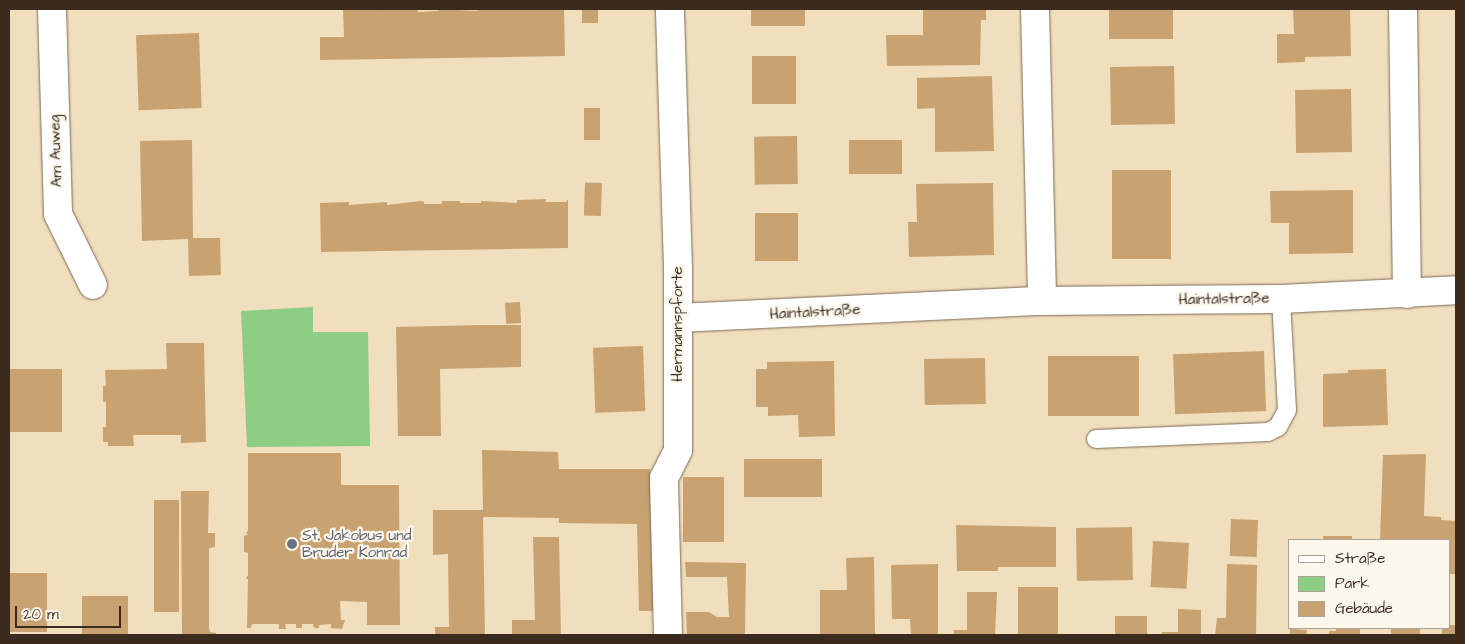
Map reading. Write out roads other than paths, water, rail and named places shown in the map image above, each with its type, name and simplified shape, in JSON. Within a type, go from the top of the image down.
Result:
[{"type":"street","name":"Am Auweg","points":[[52,9],[58,214],[93,285]]},
{"type":"street","name":"Hermannspforte","points":[[668,635],[664,478],[678,450],[678,318],[670,9]]},
{"type":"street","points":[[1035,9],[1042,301]]},
{"type":"street","points":[[1403,9],[1407,294]]},
{"type":"street","name":"Haintalstraße","points":[[678,318],[1042,301],[1281,299],[1456,290]]},
{"type":"lane","points":[[1096,439],[1268,432],[1278,427],[1287,410],[1281,299]]},
{"type":"place","name":"St. Jakobus und Bruder Konrad","points":[[292,544]]}]
